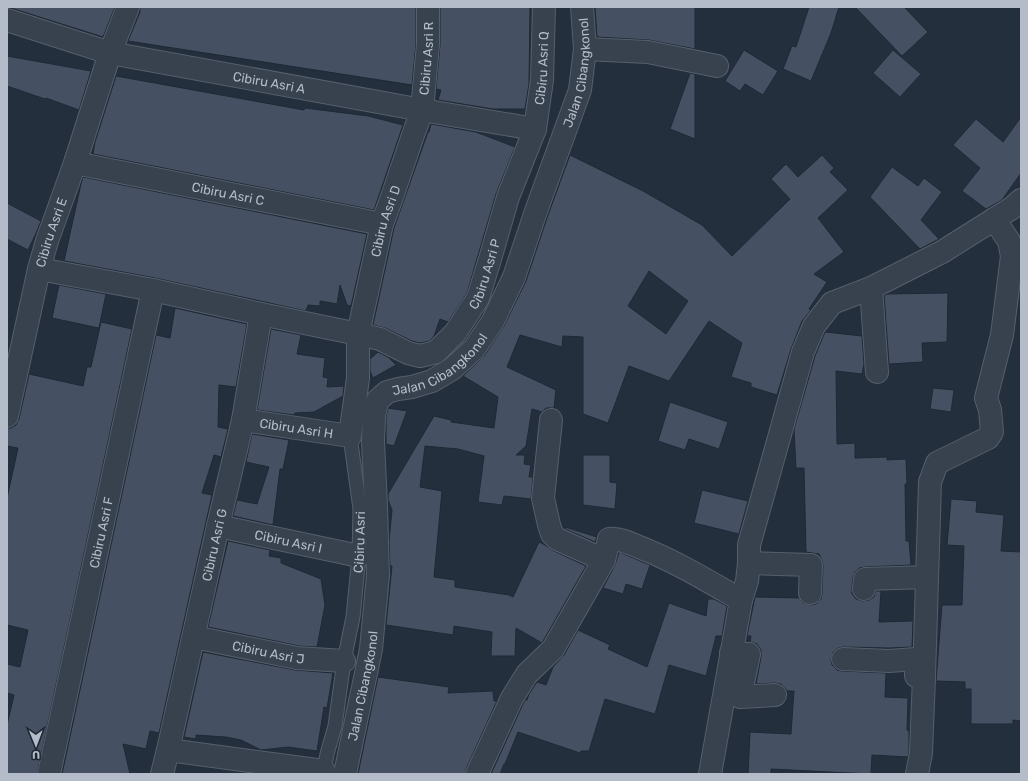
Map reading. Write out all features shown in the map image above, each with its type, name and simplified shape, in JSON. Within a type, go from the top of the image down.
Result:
[{"type":"street","name":"Cibiru Asri E","points":[[7,416],[39,269],[47,241],[75,163],[110,53],[128,7]]},
{"type":"street","name":"Cibiru Asri R","points":[[422,110],[428,44],[428,7]]},
{"type":"street","name":"Cibiru Asri Q","points":[[535,129],[542,80],[544,7]]},
{"type":"street","name":"Jalan Cibangkonol","points":[[345,774],[371,649],[378,575],[373,441],[374,416],[377,401],[387,392],[432,381],[452,369],[474,349],[493,321],[514,278],[536,211],[580,90],[585,49],[582,7]]},
{"type":"street","name":"Cibiru Asri A","points":[[7,20],[110,53],[535,129]]},
{"type":"street","points":[[585,49],[648,52],[717,66]]},
{"type":"street","name":"Cibiru Asri D","points":[[358,334],[382,224],[422,110]]},
{"type":"street","name":"Cibiru Asri P","points":[[358,334],[380,339],[408,353],[420,356],[436,352],[455,333],[478,298],[508,197],[535,129]]},
{"type":"street","name":"Cibiru Asri C","points":[[75,163],[382,224]]},
{"type":"street","points":[[710,774],[731,653],[746,581],[749,563],[749,545],[803,352],[814,326],[832,304],[871,288],[942,252],[1012,208],[1021,200]]},
{"type":"street","points":[[917,774],[921,753],[930,482],[937,463],[988,438],[992,432],[990,410],[986,398],[1002,335],[1012,256],[1009,241],[994,219]]},
{"type":"street","points":[[39,269],[153,290],[358,334]]},
{"type":"street","points":[[871,288],[876,372]]},
{"type":"street","name":"Cibiru Asri F","points":[[49,774],[153,290]]},
{"type":"street","name":"Cibiru Asri G","points":[[162,774],[243,420],[261,314]]},
{"type":"street","name":"Cibiru Asri","points":[[350,436],[358,378],[358,334]]},
{"type":"street","name":"Cibiru Asri H","points":[[243,420],[350,436]]},
{"type":"street","points":[[551,420],[543,498],[552,534],[557,539],[604,560]]},
{"type":"street","name":"Cibiru Asri I","points":[[218,526],[359,556]]},
{"type":"street","points":[[477,774],[512,698],[527,674],[553,649],[604,560],[609,539],[614,538],[657,554],[741,600]]},
{"type":"street","points":[[749,563],[811,565],[810,594]]},
{"type":"street","points":[[864,589],[865,579],[927,578]]},
{"type":"street","name":"Cibiru Asri J","points":[[194,637],[297,658],[344,661]]},
{"type":"street","points":[[731,653],[749,654],[740,697],[775,695]]},
{"type":"street","points":[[843,659],[889,661],[916,659],[916,676],[924,677]]},
{"type":"street","points":[[168,750],[324,771]]},
{"type":"lane","name":"Cibiru Asri","points":[[324,771],[335,726],[344,661],[353,618],[359,556],[360,509],[350,436]]},
{"type":"building","points":[[7,7],[115,7],[103,37]]},
{"type":"building","points":[[140,7],[416,7],[416,43],[412,85],[128,41],[140,12]]},
{"type":"building","points":[[440,7],[530,7],[529,84],[525,109],[493,109],[438,100],[441,90],[436,89],[440,45]]},
{"type":"building","points":[[595,7],[695,7],[695,49],[649,40],[597,37]]},
{"type":"building","points":[[809,7],[839,7],[831,33],[811,81],[783,69],[792,46],[796,47]]},
{"type":"building","points":[[855,7],[904,7],[928,32],[902,56]]},
{"type":"building","points":[[744,50],[778,71],[763,95],[745,84],[740,91],[725,81]]},
{"type":"building","points":[[893,50],[921,74],[900,97],[873,73]]},
{"type":"building","points":[[7,56],[91,71],[79,110],[7,86]]},
{"type":"building","points":[[690,73],[695,74],[695,139],[670,129]]},
{"type":"building","points":[[116,76],[304,110],[305,108],[368,116],[403,125],[374,210],[93,154],[95,142]]},
{"type":"building","points":[[1021,117],[1021,173],[1002,200],[986,209],[962,191],[980,168],[953,145],[976,119],[1003,142]]},
{"type":"building","points":[[431,124],[476,132],[515,147],[496,194],[467,293],[448,322],[440,319],[434,336],[430,341],[420,343],[412,341],[385,328],[373,325],[394,228]]},
{"type":"building","points":[[570,155],[643,191],[702,225],[732,256],[790,199],[771,179],[786,164],[798,177],[822,155],[834,168],[830,172],[848,190],[818,218],[844,252],[814,274],[827,282],[809,309],[811,310],[802,321],[791,349],[777,395],[751,387],[751,383],[731,377],[742,343],[709,321],[669,381],[629,366],[608,423],[583,414],[583,337],[563,336],[562,347],[520,335],[507,367],[556,390],[554,408],[546,408],[542,412],[532,409],[526,446],[516,455],[525,455],[524,464],[531,465],[529,477],[533,477],[531,499],[504,496],[502,505],[478,502],[484,456],[458,449],[425,446],[420,487],[442,491],[434,577],[455,580],[455,587],[509,595],[513,597],[539,542],[552,550],[586,566],[542,643],[516,628],[515,656],[491,656],[492,632],[454,626],[453,635],[386,625],[392,566],[390,566],[389,541],[392,510],[388,500],[388,494],[434,416],[451,420],[451,422],[494,428],[498,397],[463,376],[484,356],[504,326],[526,281]],"holes":[[[649,271],[688,301],[666,334],[628,306]]]},
{"type":"building","points":[[892,167],[918,186],[924,178],[942,192],[921,220],[939,239],[920,249],[870,197]]},
{"type":"building","points":[[83,177],[367,234],[351,306],[347,305],[340,285],[337,304],[320,301],[320,306],[308,305],[306,311],[155,278],[64,261]]},
{"type":"building","points":[[7,203],[41,221],[28,250],[7,239]]},
{"type":"building","points":[[59,285],[106,294],[99,328],[52,318]]},
{"type":"building","points":[[948,293],[947,342],[922,343],[923,362],[889,364],[884,295]]},
{"type":"building","points":[[175,308],[247,324],[236,387],[219,385],[218,427],[228,429],[221,457],[214,455],[202,493],[212,495],[159,733],[150,731],[146,749],[123,744],[130,774],[62,774],[156,335],[170,338]]},
{"type":"building","points":[[101,322],[132,329],[37,774],[7,774],[7,725],[14,695],[7,693],[7,664],[20,667],[28,630],[7,625],[7,498],[18,448],[7,446],[7,428],[11,428],[16,425],[19,419],[29,374],[83,386],[87,367],[91,367]]},
{"type":"building","points":[[271,329],[301,335],[297,354],[325,358],[323,377],[328,378],[327,387],[344,386],[343,396],[314,412],[295,413],[294,415],[257,410]]},
{"type":"building","points":[[825,332],[862,336],[864,364],[862,374],[836,371],[837,444],[855,443],[855,458],[887,457],[887,460],[906,459],[906,541],[909,541],[911,565],[859,568],[853,577],[852,594],[856,599],[863,601],[874,597],[876,591],[881,591],[879,622],[913,621],[912,647],[838,648],[833,652],[831,659],[832,665],[837,670],[842,671],[886,673],[885,697],[908,698],[907,730],[909,731],[909,752],[908,757],[872,755],[871,774],[771,769],[771,774],[748,774],[750,732],[791,734],[794,691],[787,691],[781,684],[756,684],[761,650],[757,644],[750,642],[751,636],[747,636],[755,597],[799,598],[803,603],[810,605],[816,604],[821,599],[822,594],[822,560],[819,554],[806,552],[804,468],[796,468],[794,429],[815,356]]},
{"type":"building","points":[[378,352],[388,357],[396,365],[373,378],[370,371],[370,359]]},
{"type":"building","points":[[933,388],[954,390],[951,412],[930,409]]},
{"type":"building","points":[[670,402],[728,422],[719,449],[689,439],[685,450],[658,441]]},
{"type":"building","points":[[388,408],[407,411],[394,446],[386,444],[386,417]]},
{"type":"building","points":[[252,434],[289,440],[283,469],[280,469],[273,525],[233,516],[237,500],[257,504],[269,467],[246,462]]},
{"type":"building","points":[[583,455],[610,455],[610,482],[617,483],[615,509],[583,505]]},
{"type":"building","points":[[702,490],[748,501],[739,534],[694,523]]},
{"type":"building","points":[[951,499],[977,501],[976,512],[1004,515],[1001,551],[1021,552],[1021,721],[1013,720],[1013,724],[971,724],[971,689],[965,689],[965,682],[936,681],[942,605],[962,605],[964,546],[947,545]]},
{"type":"building","points":[[565,527],[597,537],[595,542],[565,529]]},
{"type":"building","points":[[228,541],[270,550],[269,556],[281,558],[281,563],[321,579],[325,605],[317,647],[299,646],[208,627]]},
{"type":"building","points":[[619,552],[650,565],[642,589],[626,584],[623,594],[603,588],[615,565]]},
{"type":"building","points":[[708,599],[714,599],[727,606],[722,636],[716,636],[706,676],[669,665],[655,714],[605,699],[589,751],[581,751],[580,753],[518,732],[500,774],[491,774],[525,700],[527,700],[537,682],[546,685],[553,667],[564,655],[578,630],[610,645],[608,649],[647,667],[669,603],[706,616]]},
{"type":"building","points":[[203,652],[295,670],[333,673],[327,708],[324,707],[317,751],[288,747],[261,750],[241,740],[226,737],[196,735],[196,739],[184,737]]},
{"type":"building","points":[[378,677],[449,687],[448,693],[493,691],[494,701],[497,701],[465,774],[358,774]]}]
